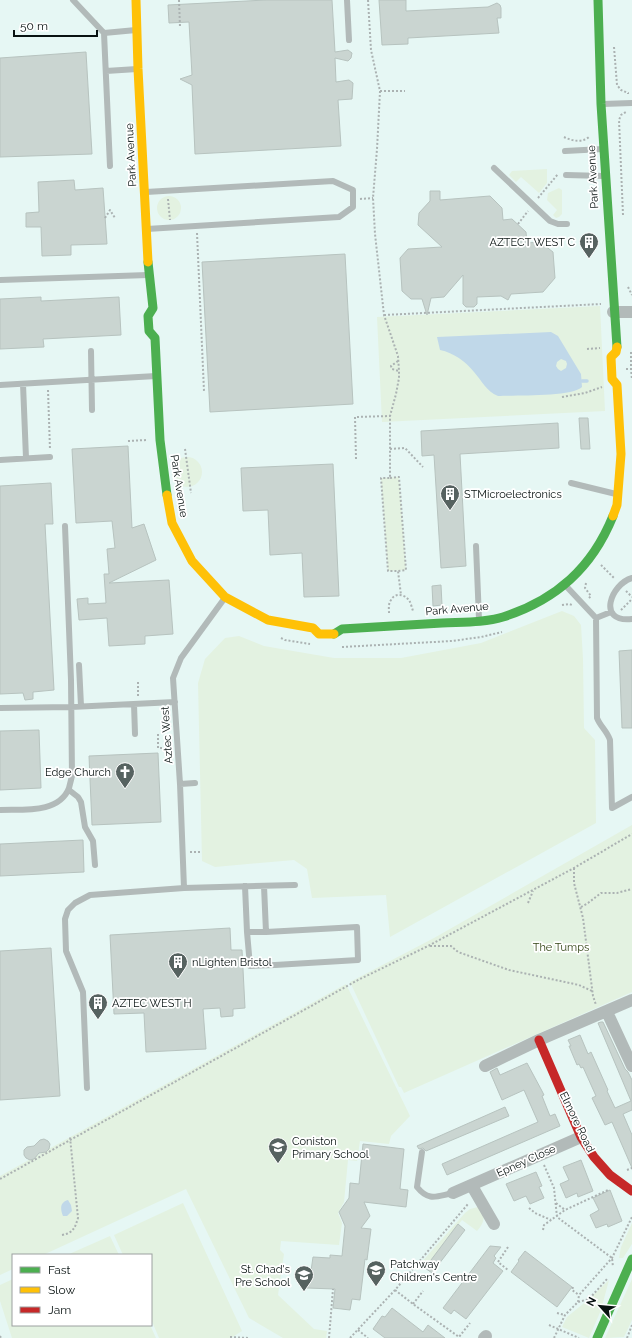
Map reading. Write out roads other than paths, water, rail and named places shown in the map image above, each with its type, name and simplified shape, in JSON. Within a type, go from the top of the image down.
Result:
[{"type":"street","name":"Park Avenue","points":[[136,0],[138,69],[146,192],[146,229],[153,308],[148,316],[149,331],[158,335],[156,376],[160,440],[172,523],[192,561],[225,597],[268,620],[316,626],[320,634],[335,634],[338,626],[413,625],[480,621],[502,617],[545,599],[565,585],[592,556],[606,533],[617,504],[618,495],[621,454],[620,382],[612,379],[611,357],[619,354],[613,308],[605,176],[598,0]]},
{"type":"street","points":[[153,308],[160,315]]},
{"type":"street","points":[[613,308],[632,312]]},
{"type":"street","points":[[485,1066],[539,1040],[632,1000]]},
{"type":"street","points":[[603,1013],[632,1066]]},
{"type":"street","name":"Elmore Road","points":[[539,1040],[581,1136],[594,1157],[610,1175],[632,1191]]},
{"type":"street","name":"Epney Close","points":[[453,1193],[474,1190],[540,1155],[581,1136]]},
{"type":"street","points":[[474,1190],[494,1224]]},
{"type":"street","points":[[597,1338],[632,1259]]},
{"type":"lane","points":[[73,0],[104,32],[110,166]]},
{"type":"lane","points":[[347,0],[349,40]]},
{"type":"lane","points":[[104,32],[137,30]]},
{"type":"lane","points":[[106,71],[138,69]]},
{"type":"lane","points":[[601,104],[630,103]]},
{"type":"lane","points":[[565,152],[604,149]]},
{"type":"lane","points":[[494,168],[550,221],[558,224],[567,224]]},
{"type":"lane","points":[[563,173],[605,176]]},
{"type":"lane","points":[[146,192],[333,181],[354,190],[353,207],[339,217],[146,229]]},
{"type":"lane","points":[[0,280],[149,275]]},
{"type":"lane","points":[[91,351],[92,410]]},
{"type":"lane","points":[[0,385],[156,376]]},
{"type":"lane","points":[[23,384],[26,458]]},
{"type":"lane","points":[[0,460],[50,457]]},
{"type":"lane","points":[[571,483],[618,495]]},
{"type":"lane","points":[[0,810],[45,808],[58,802],[69,790],[72,776],[71,707],[65,526]]},
{"type":"lane","points":[[476,546],[480,621]]},
{"type":"lane","points":[[612,614],[611,604],[613,594],[626,580],[632,578]]},
{"type":"lane","points":[[565,585],[596,618],[597,718],[599,724],[608,734],[610,740],[612,808],[632,796]]},
{"type":"lane","name":"Aztec West","points":[[184,888],[180,784],[173,678],[181,658],[225,597]]},
{"type":"lane","points":[[596,618],[612,614],[621,620],[632,619]]},
{"type":"lane","points":[[79,664],[81,706]]},
{"type":"lane","points":[[0,708],[71,707],[175,702]]},
{"type":"lane","points":[[135,734],[136,704]]},
{"type":"lane","points":[[180,784],[195,783]]},
{"type":"lane","points":[[69,790],[78,797],[81,802],[85,827],[93,841],[95,865]]},
{"type":"lane","points":[[87,1088],[83,992],[66,951],[65,919],[68,910],[75,903],[90,895],[184,888],[295,885]]},
{"type":"lane","points":[[245,886],[247,932],[250,966],[358,960],[357,927],[247,932]]},
{"type":"lane","points":[[264,886],[266,932]]},
{"type":"lane","points":[[422,1152],[418,1187],[422,1193],[436,1198],[453,1193]]},
{"type":"water","points":[[551,332],[558,336],[581,374],[582,387],[576,390],[556,394],[498,396],[487,389],[471,368],[463,361],[455,355],[440,350],[437,337]],"holes":[[[561,359],[566,361],[566,368],[561,371],[558,369],[556,366],[557,362]]]},
{"type":"water","points":[[68,1200],[72,1211],[67,1216],[63,1216],[61,1206],[63,1202]]},
{"type":"waterway","points":[[582,381],[587,381]]},
{"type":"place","name":"AZTECT WEST C","points":[[589,259]]},
{"type":"place","name":"STMicroelectronics","points":[[450,511]]},
{"type":"place","name":"Edge Church","points":[[125,789]]},
{"type":"place","name":"nLighten Bristol","points":[[178,979]]},
{"type":"place","name":"AZTEC WEST H","points":[[98,1020]]},
{"type":"place","name":"Coniston Primary School","points":[[278,1164]]},
{"type":"place","name":"Patchway Children's Centre","points":[[376,1287]]},
{"type":"place","name":"St. Chad's Pre School","points":[[304,1292]]},
{"type":"park label","name":"The Tumps","points":[[561,947]]}]
